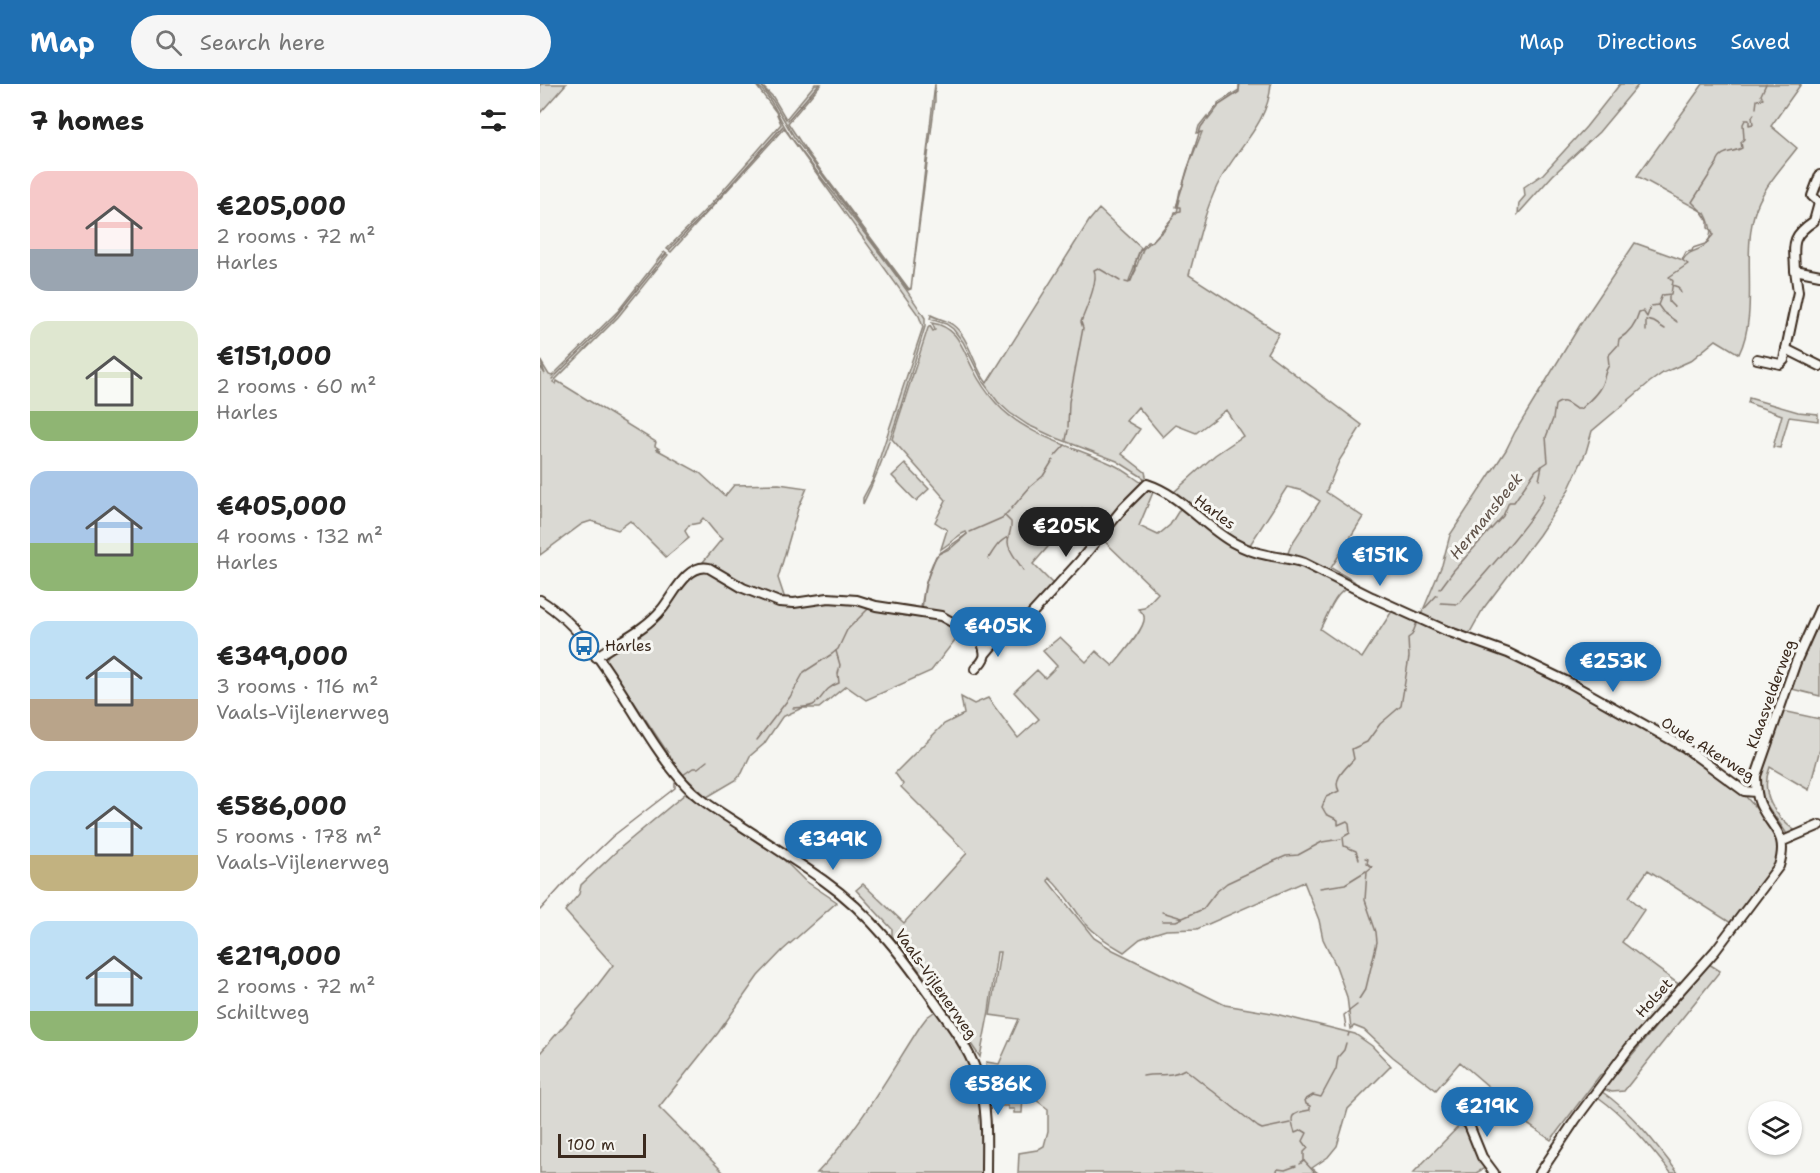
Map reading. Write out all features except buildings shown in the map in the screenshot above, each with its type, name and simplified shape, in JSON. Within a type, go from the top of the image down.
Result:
[{"type":"street","points":[[1757,359],[1783,363],[1798,292],[1794,246],[1798,232],[1814,221],[1819,203],[1812,196],[1820,175]]},
{"type":"street","points":[[1796,270],[1820,275]]},
{"type":"street","points":[[1786,349],[1820,366]]},
{"type":"street","name":"Harles","points":[[980,637],[1002,634],[1024,622],[1079,562],[1124,507],[1147,484],[1164,490],[1221,535],[1244,548],[1304,562],[1372,597],[1462,637]]},
{"type":"street","points":[[596,657],[657,615],[683,581],[694,571],[703,567],[709,568],[743,588],[778,602],[794,603],[828,598],[857,600],[876,606],[941,616],[980,637],[986,653]]},
{"type":"street","name":"Vaals-Vijlenerweg","points":[[540,600],[570,624],[596,657],[674,771],[692,791],[841,894],[886,935],[960,1039],[977,1072],[985,1110],[986,1173]]},
{"type":"street","name":"Klaasvelderweg","points":[[1756,792],[1756,776],[1760,762],[1796,662],[1820,608]]},
{"type":"street","name":"Harles","points":[[975,669],[1002,634]]},
{"type":"street","name":"Oude Akerweg","points":[[1462,637],[1508,653],[1568,682],[1684,747],[1744,791],[1756,792],[1761,807],[1777,829],[1783,842]]},
{"type":"street","points":[[1783,842],[1820,825]]},
{"type":"street","name":"Holset","points":[[1540,1173],[1576,1119],[1629,1048],[1715,951],[1769,882],[1779,866],[1783,842]]},
{"type":"street","points":[[1464,1120],[1469,1125],[1482,1157],[1494,1173]]},
{"type":"shaded area","points":[[540,84],[566,84],[540,113]]},
{"type":"shaded area","points":[[755,84],[771,101],[791,137],[925,318],[925,327],[882,462],[863,504],[863,498],[872,481],[923,327],[919,316],[784,128],[671,252],[667,249],[711,204],[781,124],[776,112]]},
{"type":"shaded area","points":[[760,84],[773,97],[786,119],[815,84],[821,84],[788,123],[909,289],[911,288],[935,84],[935,101],[911,289],[908,290],[794,137]]},
{"type":"shaded area","points":[[1240,84],[1271,84],[1269,99],[1257,125],[1224,173],[1212,196],[1189,275],[1279,333],[1267,353],[1362,425],[1339,461],[1326,492],[1363,517],[1331,568],[1354,581],[1358,586],[1344,590],[1339,595],[1320,629],[1362,658],[1394,608],[1518,658],[1647,729],[1710,768],[1740,790],[1769,823],[1780,844],[1782,861],[1734,925],[1648,870],[1629,897],[1644,910],[1622,942],[1681,986],[1612,1069],[1600,1075],[1551,1140],[1486,1096],[1489,1087],[1460,1062],[1436,1090],[1393,1057],[1364,1030],[1354,1026],[1351,1029],[1347,997],[1323,939],[1319,920],[1304,882],[1197,929],[1166,930],[1140,939],[1124,952],[1089,927],[1049,878],[1048,881],[1094,938],[1113,950],[1225,1005],[1272,1013],[1355,1034],[1372,1046],[1391,1066],[1348,1109],[1337,1146],[1328,1157],[1312,1168],[1318,1173],[1018,1173],[1019,1153],[1037,1150],[1044,1146],[1048,1131],[1048,1109],[1032,1097],[1023,1095],[1022,1113],[1014,1113],[1014,1109],[1008,1109],[1008,1106],[990,1106],[987,1090],[993,1089],[988,1088],[986,1062],[999,1064],[1019,1019],[990,1015],[1000,952],[997,952],[980,1057],[929,983],[892,936],[892,929],[856,890],[863,884],[904,923],[967,853],[901,787],[903,784],[895,773],[944,724],[964,714],[961,697],[974,704],[988,698],[1018,738],[1039,719],[1014,692],[1037,670],[1045,678],[1057,666],[1043,651],[1060,637],[1086,662],[1096,651],[1113,666],[1144,622],[1143,613],[1138,609],[1144,608],[1158,593],[1098,535],[1105,527],[1082,508],[1033,564],[1054,585],[1020,624],[1008,630],[978,635],[922,610],[932,564],[940,552],[951,548],[967,534],[963,533],[941,549],[947,530],[935,522],[946,500],[892,439],[928,328],[930,326],[933,331],[935,330],[932,323],[941,325],[958,340],[983,387],[1008,414],[1021,424],[1052,440],[1119,468],[1154,490],[1139,526],[1158,535],[1170,525],[1181,507],[1245,549],[1292,559],[1288,553],[1291,545],[1320,501],[1304,491],[1287,487],[1248,548],[1173,493],[1215,455],[1243,436],[1226,410],[1196,433],[1176,425],[1163,437],[1138,407],[1126,421],[1140,429],[1122,454],[1145,472],[1147,480],[1117,461],[1054,437],[1028,425],[1010,413],[998,402],[983,382],[963,342],[953,329],[930,319],[931,315],[951,323],[959,331],[987,383],[1089,221],[1099,209],[1141,248],[1129,279],[1131,281],[1143,249],[1163,231],[1177,212],[1180,190],[1202,132],[1197,133],[1199,126],[1207,116],[1208,120],[1218,107],[1218,103],[1239,90]]},
{"type":"shaded area","points":[[1620,84],[1639,84],[1599,132],[1553,175],[1518,214],[1519,203],[1525,196],[1524,187],[1543,174],[1586,127]]},
{"type":"shaded area","points":[[1703,84],[1801,84],[1771,126],[1797,148],[1766,188],[1754,215],[1749,249],[1748,321],[1739,354],[1716,340],[1690,361],[1663,373],[1650,382],[1592,431],[1586,452],[1567,493],[1539,535],[1483,609],[1469,634],[1421,615],[1442,565],[1450,535],[1506,450],[1580,325],[1635,243],[1683,260],[1688,254],[1708,242],[1711,233],[1705,213],[1637,176]]},
{"type":"shaded area","points":[[664,252],[668,255],[618,317],[553,382],[556,384],[557,381],[656,442],[655,446],[661,450],[656,449],[700,473],[725,496],[734,485],[779,484],[807,488],[798,509],[778,578],[785,599],[829,595],[784,600],[766,596],[704,565],[703,562],[722,539],[703,518],[699,523],[689,525],[685,531],[689,538],[666,557],[630,521],[618,530],[591,521],[582,524],[540,555],[540,366],[545,374],[540,360],[552,376],[618,311]]},
{"type":"shaded area","points":[[1749,398],[1798,412],[1818,414],[1818,421],[1789,417],[1780,448],[1773,447],[1782,415],[1748,403]]},
{"type":"shaded area","points":[[905,464],[929,489],[916,501],[892,476]]},
{"type":"shaded area","points":[[705,570],[768,601],[849,601],[943,619],[962,631],[931,671],[866,700],[846,686],[819,708],[802,708],[782,717],[764,744],[750,756],[736,780],[707,797],[682,774],[606,660],[614,648],[648,628],[683,586]]},
{"type":"shaded area","points":[[1815,626],[1820,629],[1820,696],[1792,689],[1808,639]]},
{"type":"shaded area","points":[[1783,711],[1820,719],[1820,749],[1809,790],[1770,767],[1767,777],[1766,786],[1771,804],[1782,819],[1797,832],[1788,836],[1766,804],[1759,781]]},
{"type":"shaded area","points":[[685,794],[784,860],[804,880],[837,902],[783,950],[758,976],[718,1033],[659,1107],[724,1173],[540,1173],[540,1053],[613,965],[565,911],[579,894],[581,885],[619,849]]},
{"type":"shaded area","points":[[1709,964],[1720,971],[1624,1091],[1612,1092],[1603,1089]]},
{"type":"shaded area","points":[[937,1010],[965,1050],[980,1085],[987,1173],[817,1173],[860,1120],[921,1025]]},
{"type":"shaded area","points":[[1601,1091],[1633,1119],[1678,1173],[1671,1173],[1628,1123],[1598,1097]]},
{"type":"shaded area","points":[[1463,1122],[1485,1168],[1476,1173],[1413,1173]]},
{"type":"waterway","points":[[788,120],[819,84]]},
{"type":"waterway","points":[[1125,282],[1129,283],[1136,270],[1135,264],[1140,251],[1147,242],[1152,242],[1175,212],[1181,211],[1181,207],[1176,207],[1201,127],[1216,107],[1239,92],[1239,84]]},
{"type":"waterway","name":"Hermansbeek","points":[[1756,108],[1757,100],[1763,99],[1761,95],[1766,84]]},
{"type":"waterway","name":"Hermansbeek","points":[[1440,589],[1454,570],[1503,516],[1509,502],[1514,502],[1536,470],[1548,462],[1546,437],[1553,419],[1555,405],[1564,402],[1580,409],[1592,398],[1603,381],[1609,365],[1608,356],[1618,345],[1619,339],[1632,327],[1639,312],[1643,311],[1647,317],[1651,306],[1658,305],[1662,295],[1671,294],[1673,281],[1669,277],[1688,264],[1682,260],[1686,252],[1705,244],[1713,235],[1708,228],[1708,221],[1692,202],[1721,156],[1742,148],[1743,124],[1745,120],[1749,120],[1749,125],[1753,124],[1754,114]]},
{"type":"waterway","points":[[669,250],[711,207],[783,126]]},
{"type":"waterway","points":[[552,379],[614,318],[666,254]]},
{"type":"waterway","points":[[1068,427],[1069,402],[1083,328],[1081,322],[1095,281],[1094,270],[1098,268],[1120,281]]},
{"type":"waterway","points":[[1672,285],[1678,287],[1681,293]]},
{"type":"waterway","points":[[1669,296],[1669,302],[1674,307]]},
{"type":"waterway","points":[[1658,305],[1663,312],[1677,322]]},
{"type":"waterway","points":[[1646,320],[1665,329]]},
{"type":"waterway","points":[[1646,320],[1646,331]]},
{"type":"waterway","points":[[1066,440],[1068,430]]},
{"type":"waterway","points":[[1055,456],[1065,445]]},
{"type":"waterway","points":[[1011,509],[1043,476],[1053,460]]},
{"type":"waterway","points":[[1539,480],[1542,466]]},
{"type":"waterway","points":[[1441,603],[1458,604],[1533,515],[1544,494]]},
{"type":"waterway","points":[[970,532],[1002,518],[1009,511]]},
{"type":"waterway","points":[[1004,515],[1011,522],[1008,545],[1023,570]]},
{"type":"waterway","points":[[921,608],[925,585],[936,556],[967,534]]},
{"type":"waterway","points":[[988,559],[1000,543],[1009,537]]},
{"type":"waterway","name":"Hermansbeek","points":[[1425,608],[1437,595]]},
{"type":"waterway","points":[[757,740],[790,697],[804,672],[838,649],[847,630],[868,609],[903,614]]},
{"type":"waterway","name":"Hermansbeek","points":[[1359,859],[1356,851],[1344,846],[1343,837],[1350,833],[1349,823],[1347,821],[1338,825],[1338,820],[1326,814],[1322,807],[1326,797],[1339,791],[1337,782],[1354,759],[1352,749],[1367,742],[1380,724],[1401,706],[1409,657],[1408,638],[1412,635],[1417,622]]},
{"type":"waterway","points":[[793,708],[813,705],[829,688],[839,683],[840,665],[836,651]]},
{"type":"waterway","points":[[683,775],[707,761]]},
{"type":"waterway","points":[[540,910],[569,878],[613,836],[675,788],[675,783]]},
{"type":"waterway","points":[[1162,921],[1176,921],[1203,909],[1216,892],[1227,883],[1272,862],[1286,856],[1298,855],[1322,842],[1341,839]]},
{"type":"waterway","name":"Hermansbeek","points":[[1359,999],[1366,988],[1377,942],[1365,900],[1367,871],[1372,867],[1365,858]]},
{"type":"waterway","points":[[1320,888],[1345,884],[1366,871]]},
{"type":"waterway","points":[[1162,912],[1182,918]]},
{"type":"waterway","name":"Hermansbeek","points":[[1346,1027],[1344,1015],[1357,1005]]},
{"type":"waterway","name":"Hermansbeek","points":[[1300,1164],[1304,1161],[1304,1152],[1308,1148],[1303,1141],[1307,1133],[1302,1130],[1295,1133],[1292,1123],[1293,1116],[1298,1112],[1310,1110],[1305,1100],[1313,1095],[1321,1097],[1336,1069],[1338,1057],[1346,1043]]},
{"type":"waterway","points":[[1143,1076],[1169,1074],[1185,1069],[1258,1127],[1262,1129],[1290,1123]]},
{"type":"waterway","points":[[1304,1161],[1315,1173]]},
{"type":"waterway","name":"Hermansbeek","points":[[1276,1173],[1278,1169],[1285,1170],[1296,1166]]},
{"type":"place","name":"Harles","points":[[584,646]]}]
